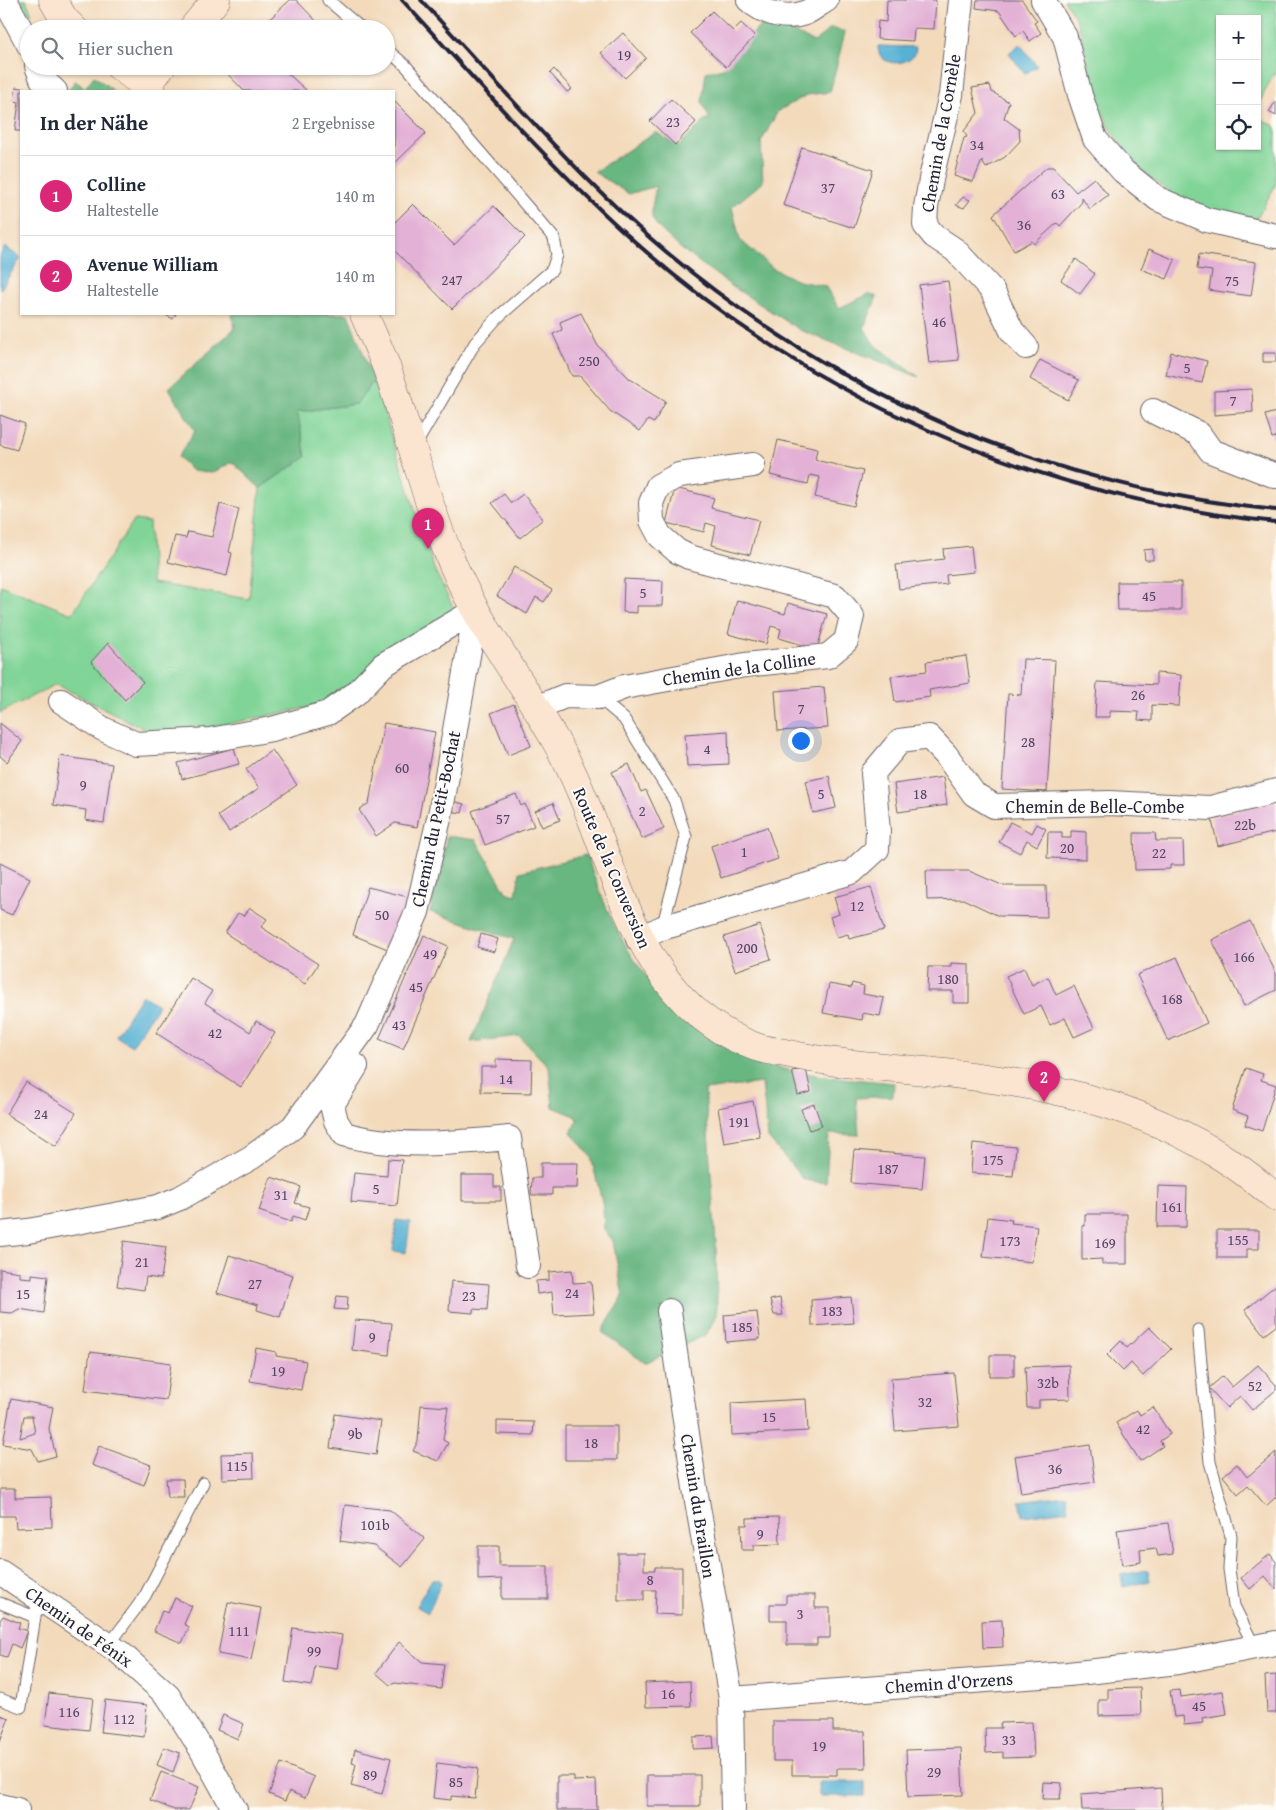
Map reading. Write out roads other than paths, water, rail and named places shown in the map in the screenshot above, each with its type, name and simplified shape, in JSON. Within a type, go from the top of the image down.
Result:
[{"type":"main road","points":[[199,20],[216,0]]},
{"type":"main road","points":[[138,75],[153,82]]},
{"type":"main road","name":"Route de la Conversion","points":[[364,315],[385,364],[444,545],[476,610],[569,765],[596,827],[650,933],[657,969],[680,998],[710,1023],[752,1046],[815,1060],[996,1079],[1062,1090],[1110,1104],[1172,1130],[1229,1162],[1276,1197]]},
{"type":"street","points":[[5,0],[20,28]]},
{"type":"street","points":[[749,0],[754,5],[778,16],[805,13],[826,0]]},
{"type":"street","name":"Chemin de la Cornèle","points":[[961,0],[951,95],[932,174],[925,224],[934,236],[955,250],[992,290],[1012,331],[1026,347]]},
{"type":"street","points":[[1043,0],[1065,37],[1080,95],[1095,139],[1123,171],[1158,199],[1207,220],[1276,236]]},
{"type":"street","points":[[40,75],[42,79],[54,90]]},
{"type":"street","points":[[1153,411],[1199,434],[1211,451],[1276,476]]},
{"type":"street","name":"Chemin de la Colline","points":[[536,708],[565,696],[598,697],[624,687],[745,665],[828,656],[846,641],[852,616],[835,596],[689,557],[666,543],[655,528],[650,512],[658,486],[679,475],[753,465]]},
{"type":"street","points":[[61,701],[104,729],[136,744],[210,740],[272,729],[328,713],[355,694],[383,665],[476,610]]},
{"type":"street","name":"Chemin du Petit-Bochat","points":[[0,1234],[28,1232],[158,1207],[180,1198],[252,1157],[293,1127],[367,1025],[417,912],[441,810],[476,610]]},
{"type":"street","name":"Chemin de Belle-Combe","points":[[650,933],[852,872],[877,849],[878,831],[873,773],[900,741],[929,736],[946,755],[974,794],[994,806],[1109,803],[1210,808],[1276,791]]},
{"type":"street","points":[[354,1045],[359,1062],[332,1105],[336,1122],[344,1134],[396,1142],[437,1143],[509,1138],[528,1266]]},
{"type":"street","name":"Chemin du Braillon","points":[[669,1311],[696,1495],[731,1699]]},
{"type":"street","name":"Chemin de Fénix","points":[[0,1572],[36,1607],[109,1645],[168,1696],[200,1747],[235,1810]]},
{"type":"street","name":"Chemin d'Orzens","points":[[731,1699],[1068,1674],[1178,1662],[1265,1646]]},
{"type":"street","points":[[731,1699],[733,1810]]},
{"type":"street","points":[[0,1806],[17,1810]]},
{"type":"lane","points":[[328,0],[351,20]]},
{"type":"lane","points":[[395,57],[406,66],[554,238],[557,255],[552,270],[497,318],[474,343],[413,450]]},
{"type":"lane","points":[[598,697],[624,719],[674,800],[686,837],[650,933]]},
{"type":"lane","points":[[1198,1330],[1210,1462],[1232,1536],[1229,1569],[1234,1606],[1265,1646]]},
{"type":"lane","points":[[109,1645],[145,1596],[203,1483]]},
{"type":"lane","points":[[0,1603],[36,1607],[21,1707],[0,1699]]},
{"type":"water","points":[[1020,44],[1037,66],[1025,74],[1009,53]]},
{"type":"water","points":[[878,46],[916,47],[915,53],[911,58],[899,63],[893,63],[882,58]]},
{"type":"water","points":[[5,247],[20,257],[20,260],[0,290],[0,255]]},
{"type":"water","points":[[142,995],[158,1005],[132,1046],[116,1036]]},
{"type":"water","points":[[396,1220],[410,1222],[406,1253],[393,1251]]},
{"type":"water","points":[[1066,1495],[1068,1510],[1023,1516],[1020,1501]]},
{"type":"water","points":[[1148,1570],[1150,1581],[1123,1587],[1121,1575]]},
{"type":"water","points":[[432,1579],[438,1579],[441,1583],[428,1613],[416,1606]]},
{"type":"water","points":[[819,1782],[865,1782],[865,1796],[819,1796]]},
{"type":"railway","points":[[402,0],[511,119],[624,232],[694,291],[768,343],[845,390],[927,429],[1011,463],[1098,490],[1186,509],[1276,522]]},
{"type":"railway","points":[[421,0],[532,122],[589,181],[649,237],[717,292],[789,341],[864,385],[942,423],[1022,454],[1105,479],[1190,498],[1276,510]]},
{"type":"place","name":"Colline","points":[[428,549]]},
{"type":"place","name":"Avenue William","points":[[1044,1102]]}]
